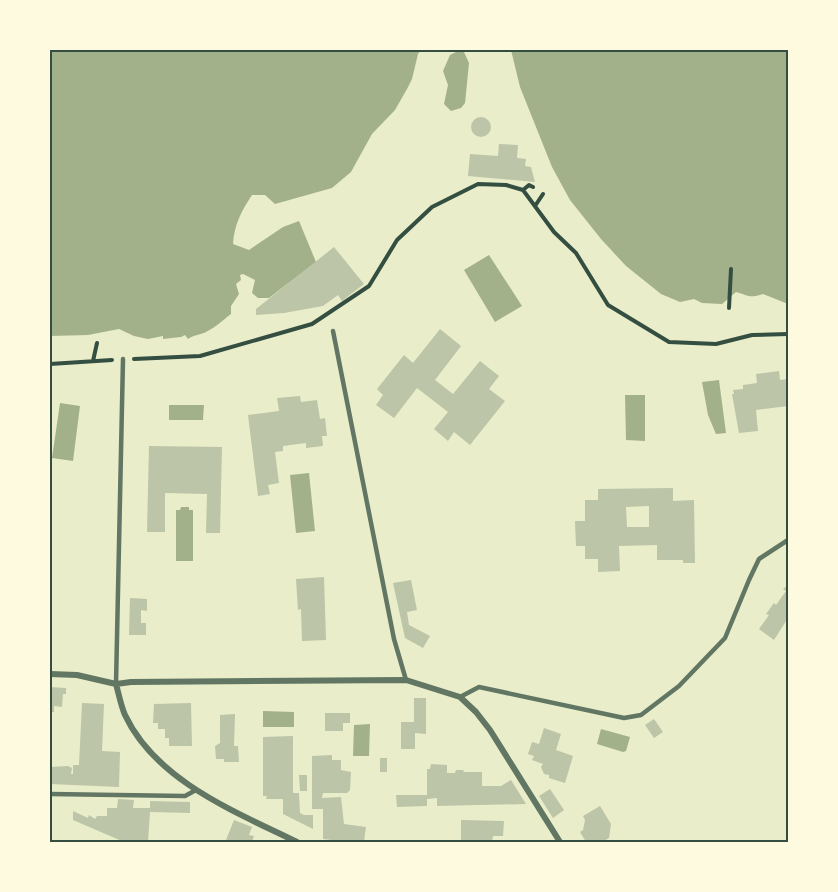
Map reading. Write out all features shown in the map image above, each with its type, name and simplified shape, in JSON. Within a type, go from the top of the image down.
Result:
[{"type":"street","points":[[50,674],[77,675],[116,684],[406,680],[460,697],[490,730],[560,843]]},
{"type":"street","points":[[116,684],[125,715],[141,741],[185,783],[297,843]]},
{"type":"lane","points":[[333,331],[394,639],[406,680]]},
{"type":"lane","points":[[116,684],[123,359]]},
{"type":"lane","points":[[460,697],[479,687],[624,718],[641,715],[679,686],[725,638],[759,559],[789,540]]},
{"type":"lane","points":[[50,794],[185,796],[196,790]]},
{"type":"path","points":[[50,364],[200,356],[312,324],[369,286],[397,240],[432,207],[478,184],[506,184],[523,190],[554,232],[576,254],[608,305],[669,342],[716,344],[752,335],[789,334]]},
{"type":"path","points":[[523,190],[529,185],[533,187]]},
{"type":"path","points":[[535,206],[543,194]]},
{"type":"path","points":[[729,308],[731,269]]},
{"type":"path","points":[[93,361],[98,343]]},
{"type":"shaded area","points":[[50,50],[421,50],[412,79],[395,110],[372,134],[351,172],[332,188],[275,204],[265,195],[252,195],[242,212],[235,230],[233,244],[249,250],[283,227],[299,221],[316,262],[269,298],[258,298],[252,293],[255,280],[243,274],[240,275],[241,280],[236,284],[239,294],[231,306],[231,314],[213,328],[188,339],[185,335],[148,339],[119,329],[88,335],[50,336]]},
{"type":"shaded area","points":[[511,50],[788,50],[788,304],[763,294],[751,296],[736,292],[722,304],[702,303],[694,299],[680,302],[661,294],[626,266],[570,200],[552,167],[520,87]]},
{"type":"shaded area","points":[[458,51],[464,52],[469,63],[465,103],[461,108],[451,111],[444,104],[448,85],[443,71],[450,55]]},
{"type":"shaded area","points":[[489,255],[522,306],[495,322],[464,270]]},
{"type":"shaded area","points":[[719,380],[726,433],[716,434],[708,415],[702,382]]},
{"type":"shaded area","points":[[625,395],[645,395],[645,441],[626,440]]},
{"type":"shaded area","points":[[60,403],[80,406],[73,461],[52,458]]},
{"type":"shaded area","points":[[169,405],[204,405],[203,420],[169,420]]},
{"type":"shaded area","points":[[309,473],[315,531],[296,533],[290,475]]},
{"type":"shaded area","points":[[181,507],[189,507],[189,510],[193,510],[193,561],[176,561],[176,510],[180,510]]},
{"type":"shaded area","points":[[263,711],[294,712],[294,727],[263,727]]},
{"type":"shaded area","points":[[370,724],[369,756],[353,756],[354,725]]},
{"type":"shaded area","points":[[601,729],[630,737],[626,751],[597,744]]},
{"type":"building","points":[[477,117],[485,117],[491,123],[491,131],[485,137],[477,137],[471,131],[471,123]]},
{"type":"building","points":[[499,144],[518,145],[517,158],[526,159],[525,166],[531,167],[535,182],[468,176],[470,154],[498,156]]},
{"type":"building","points":[[334,247],[364,284],[342,301],[338,295],[323,306],[256,315],[256,309]]},
{"type":"building","points":[[440,329],[461,346],[435,380],[453,394],[480,361],[499,376],[489,389],[505,401],[470,445],[454,432],[448,441],[434,429],[448,412],[417,388],[394,418],[376,405],[383,395],[377,389],[404,355],[413,363]]},
{"type":"building","points":[[779,371],[780,380],[788,379],[788,406],[756,410],[758,431],[739,433],[733,390],[743,389],[743,385],[757,383],[756,374]]},
{"type":"building","points":[[300,396],[301,402],[317,400],[320,419],[325,418],[327,436],[322,436],[323,446],[306,448],[306,443],[283,446],[283,451],[275,452],[279,483],[268,485],[270,494],[258,496],[248,415],[279,411],[277,398]]},
{"type":"building","points":[[149,446],[222,447],[220,533],[206,533],[207,494],[165,493],[165,532],[147,532]]},
{"type":"building","points":[[673,488],[673,501],[694,500],[695,563],[683,563],[683,560],[657,560],[657,545],[619,546],[620,571],[598,572],[598,559],[585,559],[585,546],[576,546],[575,521],[585,521],[585,500],[598,500],[598,489]],"holes":[[[649,506],[649,527],[627,527],[626,507]]]},
{"type":"building","points":[[324,577],[326,640],[302,641],[301,609],[298,610],[296,579]]},
{"type":"building","points":[[411,580],[417,610],[407,612],[409,625],[430,636],[423,648],[405,638],[393,583]]},
{"type":"building","points":[[788,585],[788,618],[774,640],[759,629],[769,615],[766,614],[774,603],[776,605],[786,591],[783,589]]},
{"type":"building","points":[[130,598],[147,599],[147,611],[141,610],[141,623],[146,623],[146,635],[129,635]]},
{"type":"building","points":[[50,687],[66,688],[62,707],[54,706],[54,712],[50,712]]},
{"type":"building","points":[[414,698],[426,698],[426,734],[415,733],[415,749],[401,749],[401,722],[414,722]]},
{"type":"building","points":[[82,703],[104,704],[102,751],[120,752],[119,787],[50,784],[50,767],[68,766],[72,768],[71,774],[73,774],[73,765],[79,765]]},
{"type":"building","points":[[191,703],[192,746],[169,746],[169,738],[165,738],[165,729],[158,729],[158,723],[153,723],[154,704]]},
{"type":"building","points":[[325,713],[350,713],[350,723],[343,723],[343,731],[325,731]]},
{"type":"building","points":[[235,714],[234,746],[238,746],[239,762],[224,762],[224,759],[216,759],[215,746],[220,743],[220,715]]},
{"type":"building","points":[[654,719],[663,732],[654,738],[645,725]]},
{"type":"building","points":[[544,728],[561,734],[556,750],[573,756],[565,783],[549,778],[541,767],[543,764],[532,760],[534,756],[528,754],[532,742],[539,744]]},
{"type":"building","points":[[293,736],[293,793],[299,793],[300,813],[313,815],[313,829],[283,814],[283,799],[266,799],[267,796],[263,796],[263,737]]},
{"type":"building","points":[[332,755],[332,760],[341,760],[341,770],[351,772],[350,790],[347,793],[323,793],[322,798],[341,797],[344,824],[366,827],[364,842],[339,842],[323,839],[323,809],[312,809],[312,756]]},
{"type":"building","points":[[380,758],[387,758],[387,772],[380,772]]},
{"type":"building","points":[[431,764],[447,765],[447,773],[455,773],[456,770],[482,772],[482,786],[501,786],[511,780],[526,804],[437,806],[437,798],[427,799],[427,806],[397,807],[396,795],[427,795],[427,769],[430,769]]},
{"type":"building","points":[[299,775],[307,775],[307,791],[300,791]]},
{"type":"building","points":[[550,789],[564,810],[553,818],[539,796]]},
{"type":"building","points":[[118,799],[134,800],[133,808],[150,808],[150,801],[190,802],[190,813],[150,812],[148,842],[124,842],[73,820],[73,811],[88,818],[89,815],[95,819],[97,816],[107,816],[107,808],[117,808]]},
{"type":"building","points":[[600,806],[611,824],[609,838],[602,842],[586,842],[580,832],[583,830],[585,820],[583,816]]},
{"type":"building","points":[[234,820],[252,827],[249,835],[254,836],[252,842],[226,840]]},
{"type":"building","points":[[461,820],[504,821],[503,836],[493,836],[492,842],[461,842]]}]
